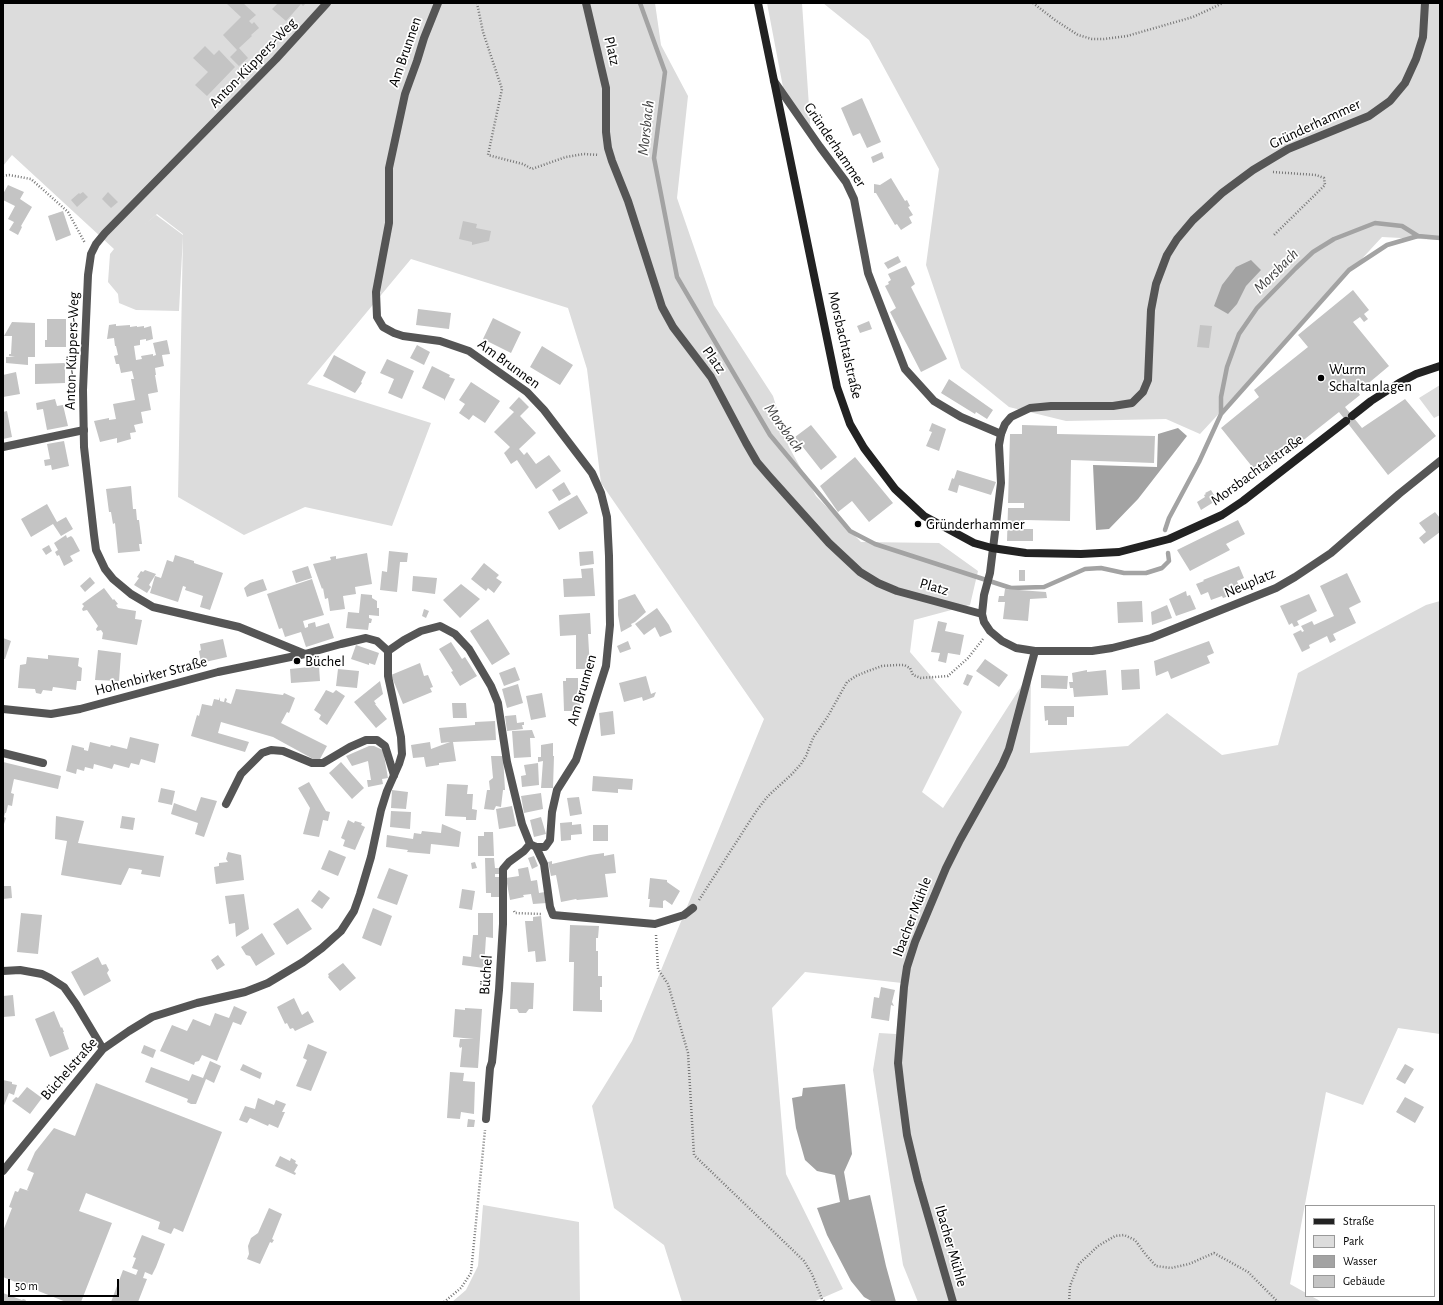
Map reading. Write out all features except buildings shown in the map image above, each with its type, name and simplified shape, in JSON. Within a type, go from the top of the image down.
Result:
[{"type":"main road","name":"Morsbachtalstraße","points":[[758,3],[837,387],[850,424],[864,448],[895,489],[924,516],[974,543],[992,548],[1026,553],[1080,554],[1119,552],[1169,539],[1222,514],[1242,501],[1371,401],[1399,382],[1416,374],[1440,366]]},
{"type":"street","name":"Anton-Küppers-Weg","points":[[306,654],[239,628],[153,607],[131,594],[113,579],[105,569],[96,550],[85,454],[83,390],[88,275],[91,254],[96,244],[105,233],[276,59],[328,3]]},
{"type":"street","name":"Am Brunnen","points":[[438,3],[424,38],[405,94],[389,168],[389,224],[376,292],[377,317],[383,326],[394,334],[440,341],[469,351],[527,392],[544,410],[592,473],[601,493],[607,517],[609,556],[610,625],[606,666],[576,760],[557,790]]},
{"type":"street","name":"Platz","points":[[586,3],[606,88],[606,132],[612,161],[628,201],[660,300],[668,318],[711,377],[757,462],[829,542],[860,572],[878,583],[898,591],[982,614]]},
{"type":"street","name":"Gründerhammer","points":[[982,614],[984,595],[990,573],[1001,483],[999,445],[1005,424],[1011,417],[1030,408],[1051,406],[1113,406],[1132,403],[1143,392],[1148,380],[1151,310],[1156,284],[1167,255],[1193,220],[1222,193],[1253,170],[1288,149],[1369,116],[1390,101],[1405,83],[1416,60],[1423,37],[1425,3]]},
{"type":"street","name":"Gründerhammer","points":[[774,81],[846,182],[854,199],[868,273],[905,369],[934,401],[961,417],[1001,434]]},
{"type":"street","points":[[3,447],[84,430]]},
{"type":"street","name":"Neuplatz","points":[[1035,651],[1092,651],[1132,643],[1187,624],[1276,588],[1331,553],[1399,494],[1440,461]]},
{"type":"street","points":[[982,614],[984,622],[990,631],[1002,641],[1016,648],[1035,651]]},
{"type":"street","points":[[388,651],[421,631],[440,626],[455,634],[469,648],[492,686],[498,702],[507,762],[522,824],[544,864],[550,907],[553,915],[655,924],[684,915],[692,908]]},
{"type":"street","points":[[306,654],[366,638],[377,641],[388,651],[388,676],[401,737],[402,754],[400,764],[394,775]]},
{"type":"street","name":"Ibacher Mühle","points":[[953,1302],[918,1181],[907,1135],[898,1063],[904,987],[907,967],[915,942],[946,868],[960,840],[1002,766],[1009,749],[1035,651]]},
{"type":"street","name":"Hohenbirker Straße","points":[[3,709],[44,714],[63,713],[118,700],[218,672],[306,654]]},
{"type":"street","points":[[226,804],[241,774],[262,753],[271,750],[283,751],[312,763],[323,763],[350,747],[366,740],[377,740],[385,746],[394,775]]},
{"type":"street","points":[[3,753],[43,763]]},
{"type":"street","name":"Büchelstraße","points":[[3,1171],[103,1049],[152,1017],[197,1003],[245,992],[268,983],[303,962],[341,931],[354,911],[366,877],[381,810],[394,775]]},
{"type":"street","name":"Büchel","points":[[486,1119],[490,1068],[492,1062],[498,1004],[503,869],[509,862],[524,851],[533,846],[544,847],[550,840],[552,812],[557,790]]},
{"type":"street","points":[[3,971],[31,971],[42,974],[58,983],[71,995],[103,1049]]},
{"type":"path","points":[[477,3],[483,32],[502,89],[488,155],[523,164],[532,170],[566,157],[584,154],[599,155],[612,161]]},
{"type":"path","points":[[1032,3],[1054,20],[1078,35],[1092,39],[1104,39],[1127,36],[1193,17],[1223,3]]},
{"type":"path","points":[[1253,170],[1316,175],[1324,178],[1324,185],[1274,235]]},
{"type":"path","points":[[3,176],[9,175],[31,179],[68,212],[91,254]]},
{"type":"path","points":[[692,908],[757,810],[768,796],[792,774],[806,756],[813,738],[828,716],[847,682],[856,676],[882,666],[896,665],[904,665],[910,668],[913,674],[921,678],[948,676],[968,658],[990,631]]},
{"type":"path","points":[[503,899],[515,913],[553,915]]},
{"type":"path","points":[[655,924],[658,969],[668,984],[688,1053],[694,1155],[804,1261],[825,1302]]},
{"type":"path","points":[[444,1302],[461,1288],[471,1273],[486,1119]]},
{"type":"path","points":[[1069,1302],[1070,1286],[1079,1264],[1098,1246],[1115,1236],[1124,1235],[1135,1240],[1156,1266],[1171,1268],[1189,1264],[1214,1253],[1248,1272],[1278,1302]]},
{"type":"green space","points":[[3,3],[655,3],[661,45],[688,96],[677,198],[714,305],[773,396],[789,447],[816,496],[861,542],[939,543],[978,571],[970,605],[914,620],[910,652],[962,712],[922,792],[943,808],[1031,671],[1030,753],[1128,746],[1167,713],[1222,755],[1278,745],[1298,673],[1426,605],[1440,601],[1440,1034],[1398,1028],[1363,1105],[1326,1092],[1290,1284],[1305,1292],[1305,1297],[1313,1297],[1322,1302],[918,1302],[903,1265],[873,1070],[879,1033],[896,1034],[902,983],[805,972],[772,1008],[786,1174],[843,1289],[813,1302],[682,1302],[664,1245],[614,1208],[592,1106],[632,1041],[764,719],[601,483],[587,369],[568,308],[411,259],[307,384],[431,423],[392,526],[305,507],[244,535],[178,497],[183,236],[179,311],[136,310],[119,303],[118,294],[108,282],[110,254],[114,249],[12,155],[3,166]],"holes":[[[157,214],[183,235],[156,215],[144,225]]]},
{"type":"green space","points":[[767,3],[802,3],[811,136],[786,103]]},
{"type":"green space","points":[[823,3],[1440,3],[1440,240],[1382,237],[1200,434],[1166,419],[1066,421],[1009,407],[961,368],[926,265],[939,169],[869,40]]},
{"type":"green space","points":[[1440,385],[1440,415],[1434,418],[1419,398]]},
{"type":"green space","points":[[483,1205],[579,1222],[580,1302],[452,1302],[466,1290],[478,1266]]},
{"type":"water","points":[[1251,260],[1261,270],[1246,286],[1237,304],[1228,314],[1214,306],[1222,285],[1236,267]]},
{"type":"water","points":[[1178,428],[1187,436],[1138,499],[1109,529],[1096,530],[1093,465],[1157,467],[1158,434]]},
{"type":"water","points":[[845,1084],[852,1154],[844,1172],[849,1200],[870,1195],[886,1266],[896,1302],[873,1302],[864,1297],[851,1281],[827,1235],[817,1208],[840,1202],[835,1175],[817,1171],[805,1160],[796,1128],[792,1098],[802,1096],[803,1088]]},
{"type":"waterway","name":"Morsbach","points":[[640,3],[665,72],[654,158],[677,277],[770,435],[850,531],[875,544],[1011,588],[1044,587],[1085,569],[1101,568],[1124,573],[1146,573],[1162,568],[1169,561],[1168,553]]},
{"type":"waterway","name":"Morsbach","points":[[1221,414],[1221,397],[1227,367],[1239,334],[1257,308],[1313,252],[1334,239],[1375,223],[1402,226],[1418,236]]},
{"type":"waterway","name":"Morsbach","points":[[1165,530],[1169,518],[1199,462],[1221,414],[1349,270],[1387,245],[1418,236],[1440,238]]},
{"type":"place","name":"Wurm Schaltanlagen","points":[[1321,378]]},
{"type":"place","name":"Gründerhammer","points":[[918,524]]},
{"type":"place","name":"Büchel","points":[[297,661]]}]
